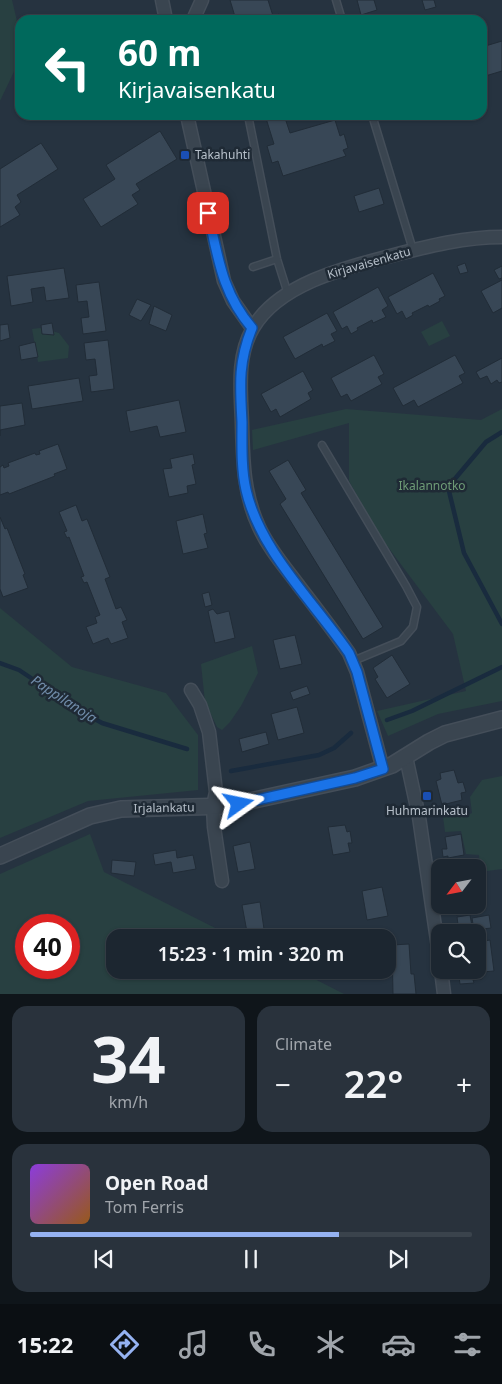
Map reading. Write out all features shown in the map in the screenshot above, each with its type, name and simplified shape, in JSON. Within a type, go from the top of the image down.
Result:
[{"type":"street","points":[[162,0],[165,15]]},
{"type":"street","points":[[195,15],[202,0]]},
{"type":"street","points":[[188,120],[224,281],[233,301],[252,328]]},
{"type":"street","name":"Kirjavaisenkatu","points":[[383,769],[353,662],[342,642],[275,555],[259,527],[248,500],[243,472],[240,370],[245,346],[252,328],[264,312],[288,294],[331,273],[424,246],[502,237]]},
{"type":"street","points":[[191,690],[200,705],[208,732],[216,792],[213,806],[214,827],[222,881]]},
{"type":"street","name":"Irjalankatu","points":[[0,856],[90,816],[121,809],[239,804],[355,778],[383,769],[445,734],[502,719]]},
{"type":"street","points":[[406,757],[419,817],[435,924]]},
{"type":"street","points":[[442,979],[444,994]]},
{"type":"lane","points":[[336,0],[340,15]]},
{"type":"lane","points":[[249,120],[278,259],[288,294]]},
{"type":"lane","points":[[374,120],[413,250]]},
{"type":"lane","points":[[253,266],[278,259]]},
{"type":"lane","points":[[322,445],[406,586],[417,608],[413,627],[401,641],[353,662]]},
{"type":"green space","points":[[0,0],[12,0],[16,15],[15,70],[0,101]]},
{"type":"green space","points":[[442,321],[450,336],[429,346],[421,332]]},
{"type":"green space","points":[[40,328],[59,333],[69,346],[68,358],[38,362],[32,329]]},
{"type":"green space","name":"Ikalannotko","points":[[346,409],[481,420],[502,409],[502,701],[438,714],[388,736],[377,711],[466,691],[453,634],[379,535],[349,481],[349,423],[253,450],[252,430]]},
{"type":"green space","points":[[0,608],[72,667],[166,693],[198,735],[198,790],[88,801],[0,838]]},
{"type":"green space","points":[[252,646],[258,673],[241,706],[222,730],[217,727],[205,702],[201,664]]},
{"type":"green space","points":[[502,776],[502,869],[486,871],[486,859],[479,859],[479,855],[466,854],[461,831],[445,832],[442,809],[461,809],[468,815],[472,813],[470,797],[482,780]]},
{"type":"green space","points":[[90,834],[104,872],[217,929],[106,929],[106,979],[315,979],[344,994],[0,994],[0,874]]},
{"type":"building","points":[[230,0],[268,0],[273,15],[234,15]]},
{"type":"building","points":[[357,0],[374,0],[377,10],[361,15]]},
{"type":"building","points":[[422,0],[434,0],[436,7],[425,10]]},
{"type":"building","points":[[502,41],[502,71],[487,76],[487,46]]},
{"type":"building","points":[[267,120],[286,120],[290,133],[335,120],[340,136],[344,134],[348,148],[343,150],[346,156],[283,176],[278,161],[272,163],[267,146],[274,144]]},
{"type":"building","points":[[160,131],[177,159],[136,184],[140,190],[132,195],[138,204],[101,227],[83,199],[115,179],[106,165]]},
{"type":"building","points":[[41,143],[58,169],[17,195],[21,202],[15,207],[20,215],[0,227],[0,169]]},
{"type":"building","points":[[379,188],[384,204],[359,212],[354,196]]},
{"type":"building","points":[[465,263],[468,272],[460,274],[457,266]]},
{"type":"building","points":[[502,266],[502,278],[499,279],[494,270]]},
{"type":"building","points":[[64,268],[69,298],[46,301],[44,287],[31,289],[33,302],[11,306],[7,276]]},
{"type":"building","points":[[433,273],[445,296],[429,307],[428,305],[412,313],[413,315],[406,319],[402,311],[397,314],[388,297]]},
{"type":"building","points":[[502,280],[502,308],[493,313],[481,291]]},
{"type":"building","points":[[99,282],[106,331],[83,334],[81,318],[89,317],[87,301],[78,302],[76,285]]},
{"type":"building","points":[[378,287],[388,306],[382,310],[386,317],[373,323],[372,320],[357,328],[358,330],[351,334],[347,326],[342,329],[333,312]]},
{"type":"building","points":[[137,299],[151,305],[141,321],[129,315]]},
{"type":"building","points":[[154,306],[172,315],[166,331],[149,324]]},
{"type":"building","points":[[327,313],[337,331],[331,334],[335,341],[323,347],[322,344],[295,359],[283,337]]},
{"type":"building","points":[[52,323],[54,335],[42,334],[41,325]]},
{"type":"building","points":[[8,324],[10,338],[0,341],[0,325]]},
{"type":"building","points":[[108,340],[114,389],[91,392],[89,376],[97,375],[95,359],[86,360],[84,343]]},
{"type":"building","points":[[35,342],[38,357],[21,360],[19,346]]},
{"type":"building","points":[[374,355],[384,374],[378,377],[382,384],[351,401],[347,394],[341,397],[331,378]]},
{"type":"building","points":[[455,355],[465,373],[459,376],[463,383],[418,407],[414,400],[403,406],[393,388]]},
{"type":"building","points":[[502,358],[502,382],[499,383],[497,380],[491,384],[487,376],[480,379],[476,372]]},
{"type":"building","points":[[303,371],[313,390],[308,393],[311,399],[280,417],[276,409],[271,412],[261,394]]},
{"type":"building","points":[[79,378],[83,401],[32,409],[28,386]]},
{"type":"building","points":[[179,400],[186,432],[160,437],[157,426],[130,432],[126,411]]},
{"type":"building","points":[[22,403],[25,425],[0,430],[0,406]]},
{"type":"building","points":[[58,444],[67,469],[54,474],[55,476],[9,494],[8,492],[0,495],[0,467],[3,465],[4,468],[9,466],[8,463],[35,453],[36,455],[40,454],[39,451]]},
{"type":"building","points":[[193,454],[195,464],[192,465],[196,484],[187,486],[188,493],[169,497],[163,469],[172,468],[170,459]]},
{"type":"building","points":[[288,460],[306,490],[301,493],[383,627],[363,639],[280,504],[286,499],[269,471]]},
{"type":"building","points":[[76,505],[82,521],[87,519],[110,577],[105,579],[116,609],[121,607],[127,620],[122,622],[128,638],[111,644],[108,638],[93,644],[86,627],[97,623],[95,617],[100,615],[87,582],[84,583],[81,577],[84,576],[69,537],[67,538],[64,532],[67,531],[59,512]]},
{"type":"building","points":[[203,514],[207,533],[204,534],[208,548],[183,554],[176,521]]},
{"type":"building","points":[[0,517],[5,529],[7,528],[25,574],[23,575],[28,588],[3,597],[0,589]]},
{"type":"building","points":[[209,592],[212,605],[205,607],[202,594]]},
{"type":"building","points":[[213,609],[217,614],[229,611],[235,638],[215,643],[208,611]]},
{"type":"building","points":[[295,635],[302,664],[280,669],[273,640]]},
{"type":"building","points":[[392,655],[410,684],[387,698],[375,679],[378,677],[373,668]]},
{"type":"building","points":[[307,686],[310,694],[293,700],[290,692]]},
{"type":"building","points":[[297,707],[304,733],[278,740],[271,714]]},
{"type":"building","points":[[266,732],[269,744],[242,752],[239,739]]},
{"type":"building","points":[[454,770],[458,783],[463,782],[466,792],[461,793],[462,800],[442,805],[436,781],[441,779],[440,773]]},
{"type":"building","points":[[345,825],[347,832],[350,831],[352,843],[348,843],[350,852],[333,855],[328,827]]},
{"type":"building","points":[[461,834],[464,855],[443,857],[442,849],[447,849],[445,837]]},
{"type":"building","points":[[250,842],[255,869],[238,872],[233,846]]},
{"type":"building","points":[[176,850],[177,858],[193,855],[196,869],[173,873],[171,862],[155,865],[153,854]]},
{"type":"building","points":[[112,860],[136,862],[134,876],[111,873]]},
{"type":"building","points":[[382,887],[388,916],[367,920],[362,891]]},
{"type":"building","points":[[260,902],[264,929],[246,929],[242,905]]},
{"type":"building","points":[[470,915],[472,924],[458,924],[457,917]]},
{"type":"building","points":[[489,915],[491,928],[486,929],[486,924],[473,924],[472,918]]},
{"type":"building","points":[[490,940],[494,971],[486,972],[486,941]]},
{"type":"building","points":[[409,944],[411,974],[414,974],[416,994],[393,994],[393,979],[396,979],[396,945]]},
{"type":"building","points":[[459,979],[482,979],[473,980],[474,983],[460,984]]},
{"type":"waterway","points":[[502,432],[486,442],[448,487],[464,553],[502,624]]},
{"type":"waterway","name":"Pappilanoja","points":[[0,663],[19,670],[102,723],[187,749]]},
{"type":"waterway","name":"Pappilanoja","points":[[387,720],[412,711],[502,667]]},
{"type":"waterway","name":"Pappilanoja","points":[[231,771],[319,755],[334,748],[351,733]]},
{"type":"place","name":"Takahuhti","points":[[185,155]]},
{"type":"place","name":"Huhmarinkatu","points":[[427,796]]},
{"type":"route","points":[[208,213],[224,281],[233,301],[252,328],[245,346],[240,370],[243,472],[248,500],[259,527],[275,555],[349,653],[357,672],[383,769],[355,778],[239,804]]}]
